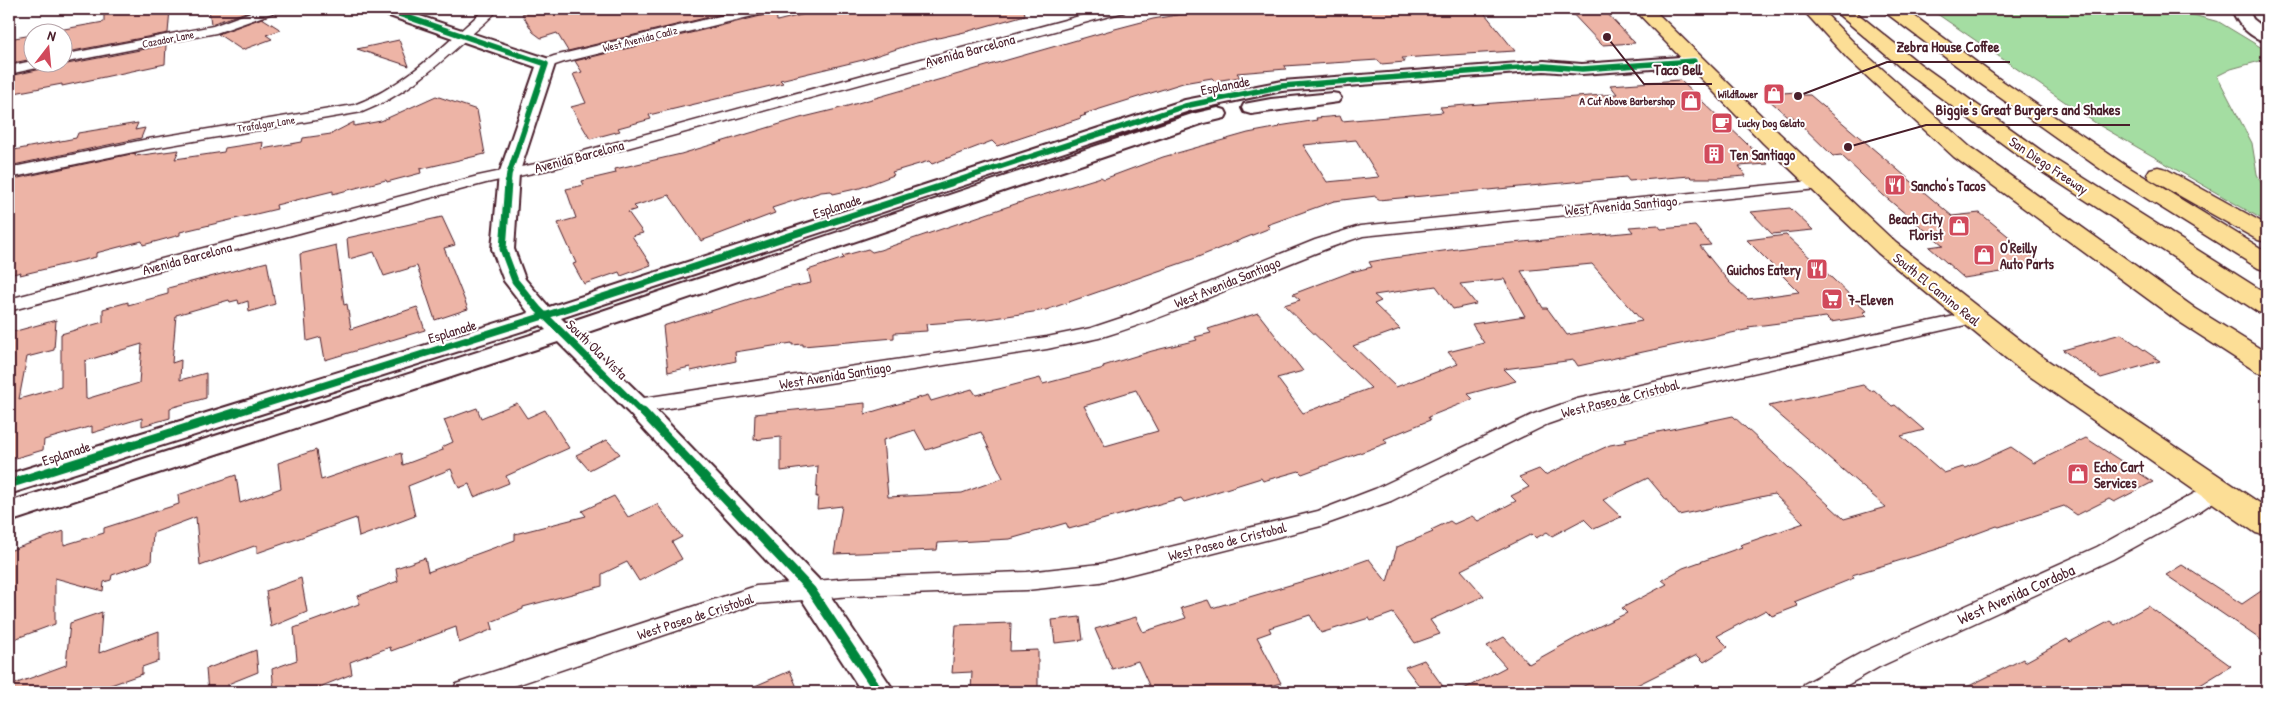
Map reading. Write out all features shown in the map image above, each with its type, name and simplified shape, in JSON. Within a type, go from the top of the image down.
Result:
[{"type":"main road","name":"South El Camino Real","points":[[1644,9],[1694,61],[1888,248],[2028,361],[2267,524]]},
{"type":"main road","points":[[1811,9],[1855,56],[1962,152],[2187,316],[2267,365]]},
{"type":"main road","name":"San Diego Freeway","points":[[1841,9],[1913,68],[2038,159],[2267,306]]},
{"type":"main road","points":[[1893,9],[1988,80],[2117,170],[2267,263]]},
{"type":"main road","points":[[1936,42],[2010,80],[2140,163],[2267,235]]},
{"type":"street","name":"Cazador Lane","points":[[72,57],[216,29],[270,9]]},
{"type":"street","points":[[384,9],[546,64]]},
{"type":"street","name":"Trafalgar Lane","points":[[9,172],[148,144],[357,109],[374,104],[405,84],[463,36],[492,9]]},
{"type":"street","name":"West Avenida Cadiz","points":[[546,64],[764,9]]},
{"type":"street","name":"Avenida Barcelona","points":[[9,305],[542,167],[1119,9]]},
{"type":"street","points":[[2240,9],[2242,19],[2254,30],[2267,37]]},
{"type":"street","name":"Esplanade","points":[[9,484],[545,316],[863,221],[1192,112],[1558,79],[1582,69],[1694,61]]},
{"type":"street","name":"South Ola Vista","points":[[546,64],[509,174],[503,248],[515,281],[545,316],[637,406],[811,590],[879,692]]},
{"type":"street","points":[[9,70],[22,67]]},
{"type":"street","name":"West Avenida Santiago","points":[[637,406],[1047,343],[1094,333],[1136,319],[1321,244],[1360,231],[1394,226],[1821,185]]},
{"type":"street","name":"Esplanade","points":[[9,512],[562,332],[863,221]]},
{"type":"street","name":"West Paseo de Cristobal","points":[[465,692],[756,596],[811,590],[1027,581],[1100,572],[1321,518],[1383,495],[1541,418],[1584,404],[1973,318]]},
{"type":"street","name":"West Avenida Cordoba","points":[[1813,692],[1870,660],[2105,553],[2192,505],[2215,490]]},
{"type":"green space","points":[[1930,9],[2171,9],[2219,22],[2267,51],[2267,59],[2231,69],[2217,76],[2252,143],[2257,174],[2267,195],[2267,222],[2097,124]]},
{"type":"building","points":[[104,9],[170,9],[168,33],[72,51],[72,28],[104,22]]},
{"type":"building","points":[[209,9],[246,9],[249,11],[211,24]]},
{"type":"building","points":[[543,9],[742,9],[568,51],[557,33],[541,38],[533,32],[522,14]]},
{"type":"building","points":[[772,9],[776,9],[777,21],[825,9],[1024,9],[1025,15],[969,31],[912,44],[863,60],[780,80],[783,83],[649,115],[651,119],[618,128],[620,131],[590,139],[571,107],[586,103],[573,74],[582,72],[575,61],[769,14]]},
{"type":"building","points":[[1212,9],[1481,9],[1515,51],[1402,58],[1405,62],[1381,64],[1378,60],[1284,66],[1286,69],[1237,73],[1240,77],[1215,81],[1212,78],[1183,83],[1084,114],[1086,115],[1081,118],[997,146],[992,141],[932,164],[929,161],[892,172],[894,175],[860,188],[833,194],[831,191],[821,192],[772,208],[775,213],[701,241],[669,195],[634,206],[637,209],[628,212],[643,233],[632,236],[651,265],[621,276],[619,272],[584,284],[573,264],[576,263],[558,223],[576,218],[566,189],[584,185],[582,181],[616,173],[615,169],[681,154],[800,118],[1115,29],[1153,19]]},
{"type":"building","points":[[1568,9],[1603,9],[1635,43],[1602,45]]},
{"type":"building","points":[[262,18],[281,30],[266,35],[272,39],[242,50],[218,34]]},
{"type":"building","points":[[22,37],[22,61],[9,64],[9,39]]},
{"type":"building","points":[[399,40],[409,66],[357,49]]},
{"type":"building","points":[[166,45],[165,64],[62,86],[62,84],[9,94],[9,76],[28,72],[72,72],[72,63]]},
{"type":"building","points":[[1680,80],[1768,164],[1739,166],[1746,176],[1692,178],[1690,176],[1629,181],[1626,177],[1378,200],[1376,196],[1334,201],[1267,225],[1270,228],[1193,259],[1046,310],[988,319],[926,324],[927,331],[894,333],[894,338],[803,346],[803,344],[792,345],[792,343],[735,352],[736,361],[691,371],[690,367],[668,372],[663,326],[781,289],[811,283],[808,270],[844,258],[842,256],[868,249],[872,252],[880,250],[1030,199],[1101,177],[1104,179],[1163,157],[1248,133],[1317,120],[1316,118],[1340,116],[1342,121],[1443,112],[1440,107],[1617,94],[1610,85]],"holes":[[[1356,140],[1379,177],[1327,182],[1303,145]]]},
{"type":"building","points":[[1797,92],[1801,95],[1810,95],[1952,216],[1980,213],[2040,262],[2010,267],[2014,270],[1964,278],[1929,247],[1943,245],[1883,195],[1841,155],[1833,156],[1792,116],[1787,116],[1768,99],[1772,98],[1768,94]]},
{"type":"building","points":[[436,96],[477,110],[485,154],[420,169],[421,173],[387,182],[386,180],[333,194],[333,191],[276,205],[277,209],[180,232],[180,235],[143,245],[142,241],[96,253],[96,257],[20,275],[21,272],[9,275],[9,180],[136,153],[135,156],[179,150],[175,159],[224,152],[225,148],[263,142],[262,149],[302,142],[303,138],[331,134],[354,122],[354,126],[381,121]]},
{"type":"building","points":[[138,123],[135,130],[145,128],[141,138],[9,166],[9,151],[76,138],[78,133]]},
{"type":"building","points":[[1790,208],[1813,230],[1772,234],[1751,212]]},
{"type":"building","points":[[442,217],[455,245],[444,248],[468,309],[435,320],[417,266],[384,276],[374,252],[349,259],[347,238]]},
{"type":"building","points":[[1658,225],[1661,229],[1695,226],[1711,245],[1700,246],[1729,282],[1748,299],[1799,292],[1747,240],[1786,235],[1867,311],[1863,312],[1867,316],[1831,322],[1826,317],[1748,327],[1750,329],[1578,366],[1574,360],[1504,369],[1516,381],[1468,394],[1473,399],[1428,417],[1430,420],[1384,439],[1387,443],[1302,474],[1299,471],[1263,481],[1261,478],[1184,502],[1181,498],[1069,529],[1066,523],[1010,539],[938,543],[937,550],[834,554],[842,506],[817,509],[818,466],[781,471],[781,437],[754,440],[755,414],[865,403],[865,414],[928,395],[931,401],[972,389],[976,395],[1040,378],[1043,384],[1104,368],[1103,366],[1152,351],[1197,340],[1195,337],[1211,333],[1208,329],[1258,313],[1303,371],[1277,378],[1303,413],[1371,388],[1284,305],[1300,300],[1293,294],[1351,272],[1372,267],[1369,262],[1479,246],[1633,232],[1629,227]],"holes":[[[1592,264],[1642,321],[1567,335],[1547,308],[1543,308],[1521,271]],[[1504,279],[1525,316],[1472,324],[1484,343],[1448,352],[1458,364],[1396,387],[1353,346],[1400,329],[1374,304],[1381,301],[1374,295],[1436,286],[1453,309],[1476,304],[1460,284]],[[1136,390],[1158,431],[1105,446],[1084,406]],[[915,430],[926,450],[981,432],[1003,478],[962,493],[888,497],[883,440]]]},
{"type":"building","points":[[336,245],[344,305],[347,304],[351,329],[417,307],[425,330],[325,360],[321,337],[307,341],[300,254]]},
{"type":"building","points":[[267,262],[275,304],[249,312],[248,301],[239,304],[238,300],[230,302],[229,300],[176,315],[172,363],[181,360],[180,380],[206,373],[206,398],[170,408],[170,418],[142,426],[142,418],[92,433],[92,426],[44,440],[43,450],[9,460],[9,333],[56,320],[54,350],[27,357],[19,399],[61,387],[61,334],[103,322],[103,309],[128,302],[128,305],[168,294],[168,288]],"holes":[[[142,344],[139,383],[86,399],[85,361]]]},
{"type":"building","points":[[2121,334],[2160,361],[2101,378],[2063,350]]},
{"type":"building","points":[[1863,385],[1870,391],[1874,390],[1892,406],[1895,405],[1924,430],[1901,436],[1944,473],[1965,468],[2011,447],[2034,463],[2086,438],[2153,482],[2114,502],[2109,499],[2077,515],[2064,506],[1999,527],[1997,526],[1941,548],[1852,575],[1854,578],[1794,602],[1798,606],[1772,616],[1766,610],[1717,636],[1728,647],[1704,662],[1697,655],[1623,692],[1458,692],[1506,667],[1487,646],[1504,637],[1529,664],[1583,634],[1627,613],[1622,608],[1667,584],[1662,580],[1683,568],[1742,547],[1740,545],[1804,523],[1774,494],[1679,515],[1648,478],[1603,500],[1621,517],[1594,529],[1584,519],[1552,536],[1547,532],[1536,538],[1532,534],[1461,570],[1484,596],[1430,620],[1440,634],[1415,643],[1393,613],[1371,621],[1369,618],[1321,633],[1310,615],[1269,628],[1271,632],[1257,637],[1281,683],[1246,692],[1152,692],[1138,661],[1112,669],[1095,629],[1136,617],[1143,632],[1186,618],[1181,608],[1208,600],[1212,608],[1324,575],[1369,559],[1387,582],[1397,547],[1433,532],[1431,530],[1450,521],[1454,524],[1472,516],[1478,521],[1516,501],[1511,496],[1529,487],[1519,477],[1539,469],[1545,475],[1610,445],[1627,442],[1625,439],[1733,416],[1844,519],[1886,507],[1769,406]]},
{"type":"building","points":[[517,403],[527,418],[545,410],[569,448],[506,476],[509,483],[474,497],[469,484],[459,488],[451,469],[408,486],[415,516],[359,537],[356,518],[257,553],[257,545],[200,566],[196,517],[153,533],[151,562],[112,575],[111,580],[104,582],[103,591],[55,578],[55,624],[9,641],[9,551],[64,531],[64,545],[104,533],[104,528],[179,504],[178,495],[236,475],[240,503],[281,488],[278,463],[316,450],[321,480],[401,453],[403,465],[443,450],[442,447],[453,442],[444,420],[477,408],[481,418]]},
{"type":"building","points":[[607,440],[620,454],[589,470],[576,455]]},
{"type":"building","points":[[614,496],[628,517],[657,504],[682,537],[672,542],[682,559],[639,581],[627,562],[602,574],[602,586],[523,607],[523,609],[491,622],[493,629],[459,643],[456,627],[391,651],[390,647],[350,662],[352,674],[322,686],[322,689],[313,692],[274,692],[272,669],[297,660],[294,628],[359,604],[358,596],[398,581],[396,568],[425,558],[428,572],[515,540],[515,534],[586,516],[582,511]]},
{"type":"building","points":[[2182,565],[2242,604],[2267,587],[2267,644],[2166,575]]},
{"type":"building","points":[[301,578],[307,612],[271,627],[266,591]]},
{"type":"building","points":[[2148,606],[2231,666],[2189,692],[1957,692],[2023,659],[2025,662],[2067,639],[2070,642],[2110,621],[2115,625]]},
{"type":"building","points":[[102,612],[99,653],[159,631],[159,661],[142,667],[142,674],[91,692],[9,692],[9,686],[66,665],[70,623]]},
{"type":"building","points":[[1080,617],[1083,640],[1055,643],[1052,620]]},
{"type":"building","points":[[1011,623],[1010,651],[1038,650],[1038,692],[971,692],[972,672],[952,673],[956,625]]},
{"type":"building","points":[[256,650],[258,672],[228,684],[229,692],[208,692],[206,669]]},
{"type":"building","points":[[1424,660],[1447,692],[1424,692],[1405,667]]},
{"type":"building","points":[[790,671],[799,692],[741,692]]},
{"type":"cycle path","points":[[384,9],[546,64],[509,174],[503,249],[515,281],[538,309],[637,406],[811,590],[879,692]]},
{"type":"cycle path","points":[[9,484],[569,308],[1185,106],[1282,86],[1544,66],[1582,69],[1694,61]]},
{"type":"place","name":"Taco Bell","points":[[1607,37]]},
{"type":"place","name":"Wildflower","points":[[1774,94]]},
{"type":"place","name":"Zebra House Coffee","points":[[1798,96]]},
{"type":"place","name":"A Cut Above Barbershop","points":[[1691,101]]},
{"type":"place","name":"Lucky Dog Gelato","points":[[1722,123]]},
{"type":"place","name":"Biggie's Great Burgers and Shakes","points":[[1848,147]]},
{"type":"place","name":"Ten Santiago","points":[[1714,154]]},
{"type":"place","name":"Sancho's Tacos","points":[[1895,185]]},
{"type":"place","name":"Beach City Florist","points":[[1959,226]]},
{"type":"place","name":"O'Reilly Auto Parts","points":[[1984,255]]},
{"type":"place","name":"Guichos Eatery","points":[[1817,269]]},
{"type":"place","name":"7-Eleven","points":[[1832,299]]},
{"type":"place","name":"Echo Cart Services","points":[[2078,474]]}]
